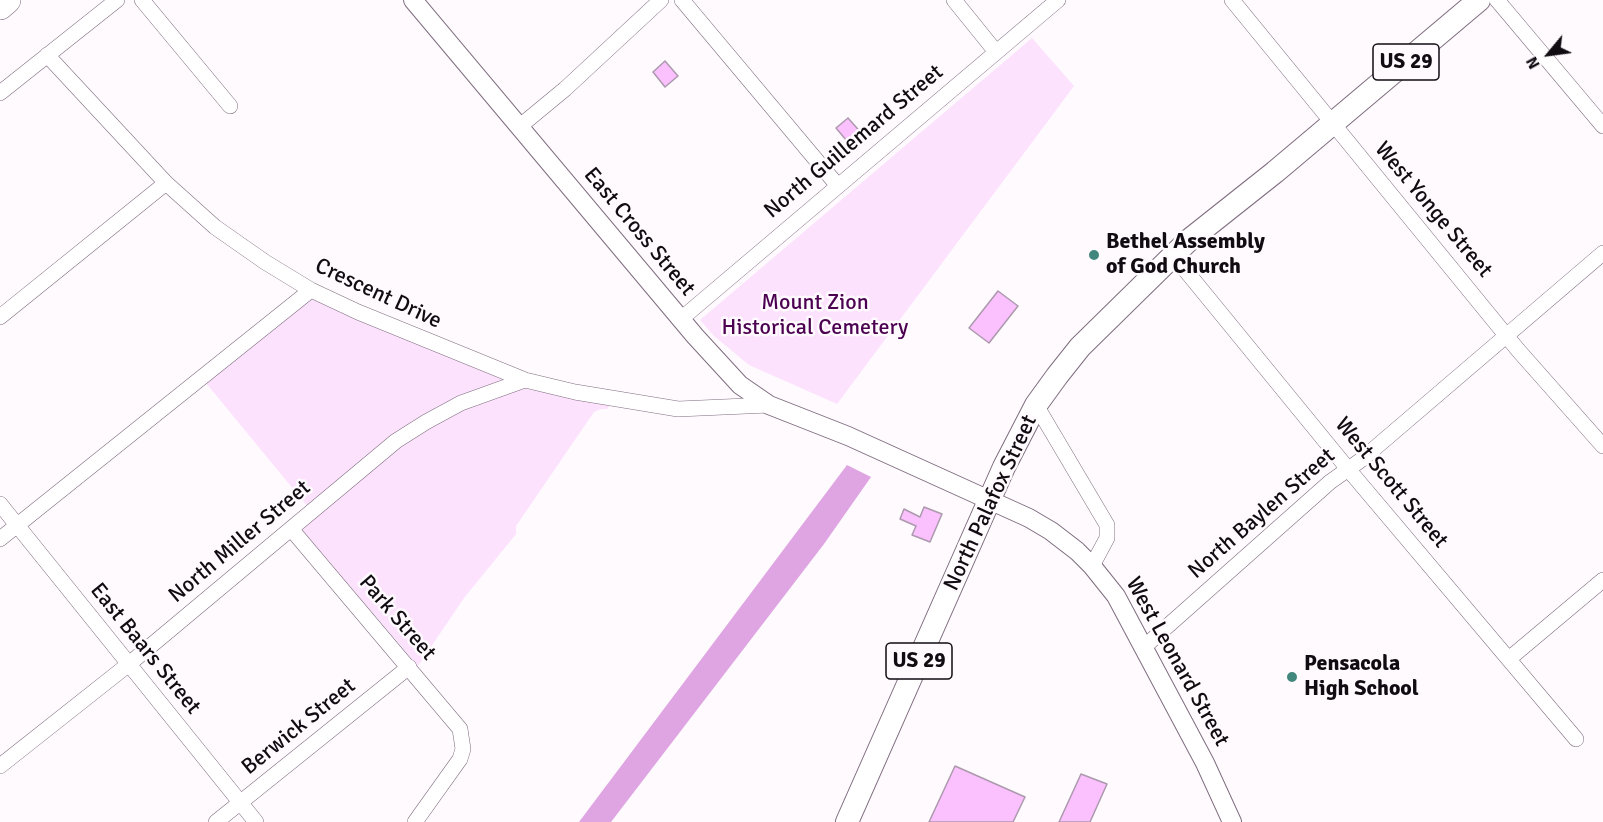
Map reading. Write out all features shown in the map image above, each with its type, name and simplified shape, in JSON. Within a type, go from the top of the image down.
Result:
[{"type":"highway","points":[[0,6],[7,0]]},
{"type":"main road","name":"North Palafox Street","points":[[847,822],[1018,436],[1056,376],[1080,347],[1188,241],[1479,0]]},
{"type":"street","points":[[0,93],[117,0]]},
{"type":"street","points":[[142,0],[230,106]]},
{"type":"street","name":"East Cross Street","points":[[413,0],[681,319],[740,385],[769,405],[840,432],[900,459]]},
{"type":"street","points":[[519,127],[565,89],[661,0]]},
{"type":"street","points":[[682,0],[838,186]]},
{"type":"street","points":[[954,0],[996,52]]},
{"type":"street","name":"North Guillemard Street","points":[[681,319],[1058,0]]},
{"type":"street","name":"West Yonge Street","points":[[1232,0],[1507,335],[1603,446]]},
{"type":"street","points":[[1497,0],[1603,126]]},
{"type":"street","name":"Crescent Drive","points":[[47,55],[166,183],[215,227],[265,262],[311,290],[358,312],[525,380],[575,392],[678,409],[769,405]]},
{"type":"street","points":[[0,317],[166,183]]},
{"type":"street","name":"North Baylen Street","points":[[1144,647],[1330,482],[1603,253]]},
{"type":"street","name":"West Scott Street","points":[[1173,255],[1348,469],[1510,658],[1576,739]]},
{"type":"street","points":[[0,539],[311,290]]},
{"type":"street","name":"North Miller Street","points":[[0,766],[129,664],[396,441],[461,403],[525,380]]},
{"type":"street","points":[[1036,405],[1107,525],[1107,538],[1092,566]]},
{"type":"street","name":"West Leonard Street","points":[[900,459],[1029,518],[1051,531],[1092,566],[1116,597],[1144,647],[1205,763],[1232,822]]},
{"type":"street","name":"East Baars Street","points":[[0,504],[256,822]]},
{"type":"street","name":"Park Street","points":[[292,530],[454,720],[463,739],[460,759],[415,822]]},
{"type":"street","points":[[1510,658],[1603,580]]},
{"type":"street","name":"Berwick Street","points":[[216,822],[409,667]]},
{"type":"green space","name":"Mount Zion Historical Cemetery","points":[[1032,38],[1074,86],[837,404],[749,365],[714,336],[700,320]]},
{"type":"green space","points":[[311,298],[504,380],[459,397],[308,507],[206,383]]},
{"type":"green space","points":[[524,388],[610,405],[607,409],[594,412],[516,526],[516,534],[464,598],[418,666],[302,530],[372,468],[429,427],[464,409]]},
{"type":"shaded area","points":[[847,465],[871,477],[824,544],[611,822],[579,822]]},
{"type":"building","points":[[665,61],[678,76],[665,87],[653,72]]},
{"type":"building","points":[[848,118],[864,136],[852,147],[836,128]]},
{"type":"building","points":[[998,291],[1018,306],[989,343],[969,328]]},
{"type":"building","points":[[924,507],[942,514],[930,542],[912,535],[916,526],[900,519],[904,509],[920,517]]},
{"type":"building","points":[[955,766],[1025,797],[1013,822],[929,822]]},
{"type":"building","points":[[1081,774],[1107,784],[1090,822],[1059,822]]},
{"type":"place","name":"Bethel Assembly of God Church","points":[[1094,255]]},
{"type":"place","name":"Pensacola High School","points":[[1292,677]]}]
